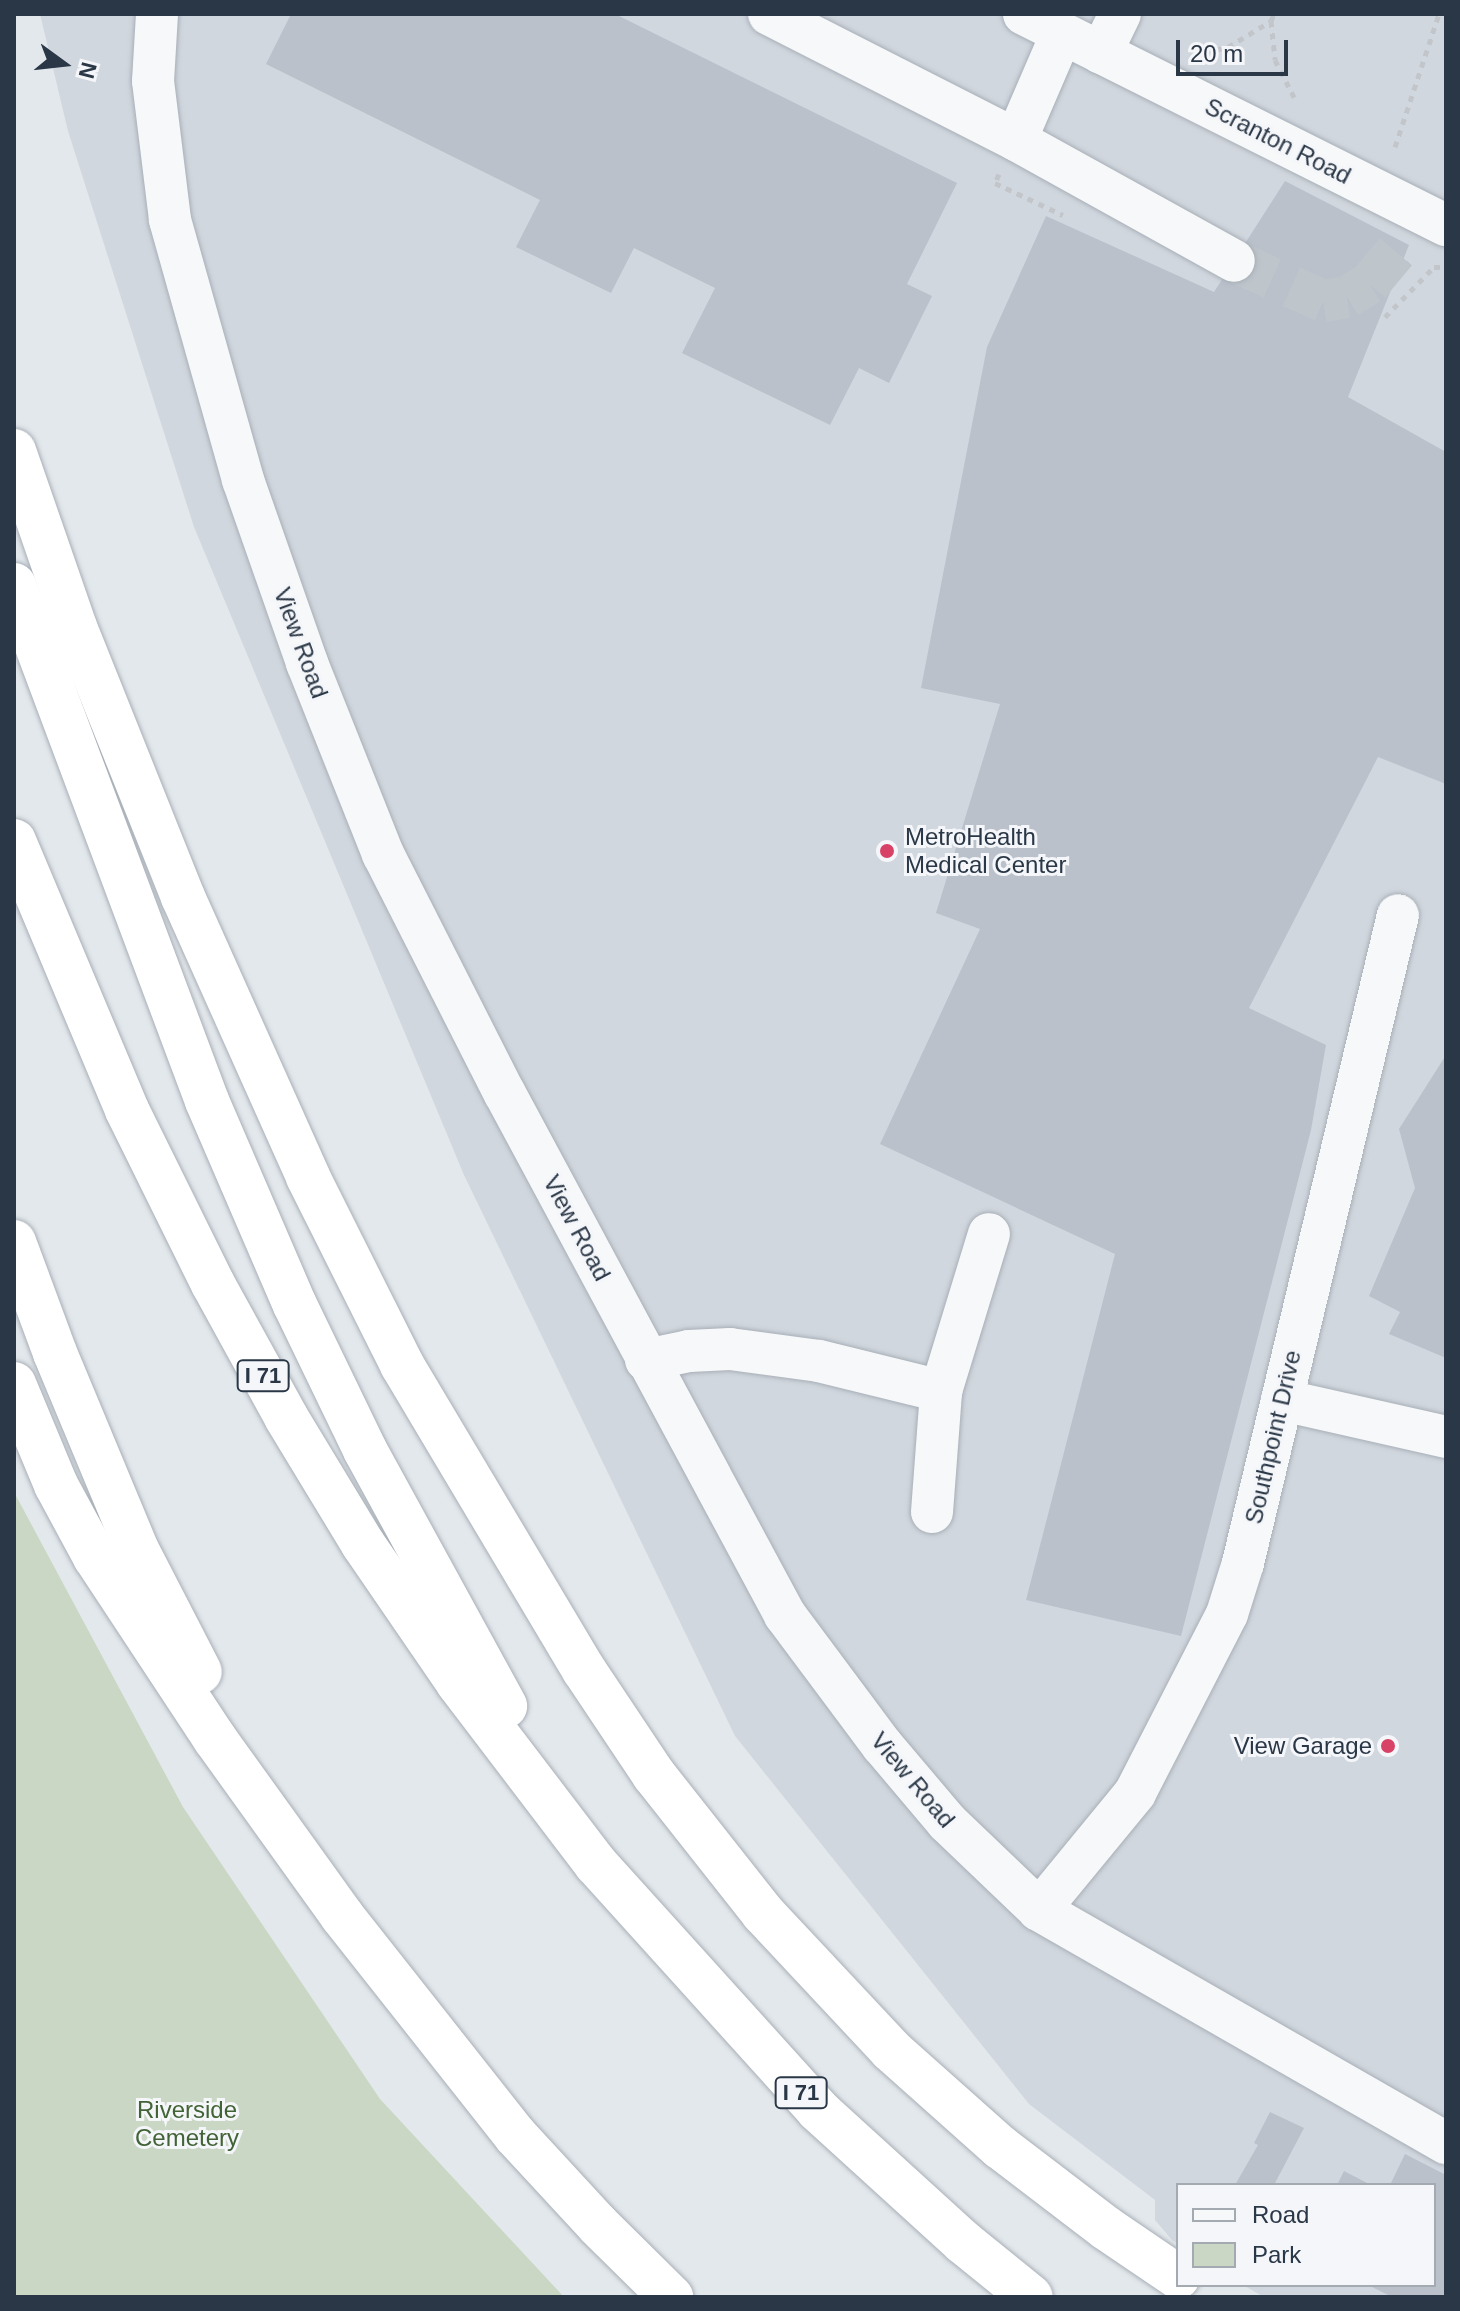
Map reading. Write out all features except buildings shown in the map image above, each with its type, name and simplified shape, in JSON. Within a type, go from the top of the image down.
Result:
[{"type":"highway","points":[[14,451],[75,627],[177,883],[308,1177],[402,1365],[584,1670],[654,1775],[763,1913],[891,2050],[1000,2147],[1106,2228],[1176,2276]]},
{"type":"highway","points":[[14,585],[207,1101],[295,1305],[365,1450],[479,1661],[596,1864]]},
{"type":"highway","name":"I 71","points":[[14,841],[127,1110],[213,1284],[286,1417],[363,1544],[458,1683],[596,1864],[818,2110],[963,2242],[1031,2297]]},
{"type":"highway","points":[[14,1242],[55,1353],[137,1550],[235,1740],[342,1916]]},
{"type":"highway","points":[[14,1384],[56,1485],[95,1557],[215,1739],[342,1916],[515,2135],[598,2225],[671,2297]]},
{"type":"highway","points":[[1194,2287],[1211,2297]]},
{"type":"street","name":"View Road","points":[[157,14],[153,81],[170,220],[243,480],[307,663],[383,854],[646,1360],[785,1615],[882,1745],[947,1822],[1039,1910],[1446,2143]]},
{"type":"street","points":[[769,14],[1016,140],[1234,261]]},
{"type":"street","name":"Scranton Road","points":[[1024,14],[1424,226]]},
{"type":"street","points":[[1101,53],[1120,14]]},
{"type":"street","points":[[1016,140],[1062,33]]},
{"type":"street","name":"Southpoint Drive","points":[[1039,1910],[1135,1793],[1227,1614],[1243,1563],[1398,915]]},
{"type":"street","points":[[932,1512],[941,1391],[989,1234]]},
{"type":"street","points":[[646,1360],[689,1351],[730,1349],[819,1361],[941,1391]]},
{"type":"street","points":[[1282,1400],[1446,1437]]},
{"type":"path","points":[[1395,147],[1439,14]]},
{"type":"path","points":[[1205,52],[1228,47],[1272,17]]},
{"type":"path","points":[[1272,17],[1275,60],[1294,97]]},
{"type":"path","points":[[1385,317],[1434,267],[1446,267]]},
{"type":"shaded area","name":"MetroHealth Medical Center","points":[[40,14],[1446,14],[1446,2297],[1264,2297],[1246,2287],[1436,2287],[1436,2183],[1176,2183],[1176,2243],[1172,2240],[1155,2220],[1155,2200],[1029,2104],[735,1736],[464,1175],[194,527],[68,131]]},
{"type":"green space","name":"Riverside Cemetery","points":[[14,1492],[183,1807],[380,2099],[564,2297],[14,2297]]},
{"type":"tunnel","points":[[1234,261],[1323,301],[1347,297],[1369,284],[1404,242]]},
{"type":"place","name":"MetroHealth Medical Center","points":[[887,851]]},
{"type":"place","name":"View Garage","points":[[1388,1746]]}]
